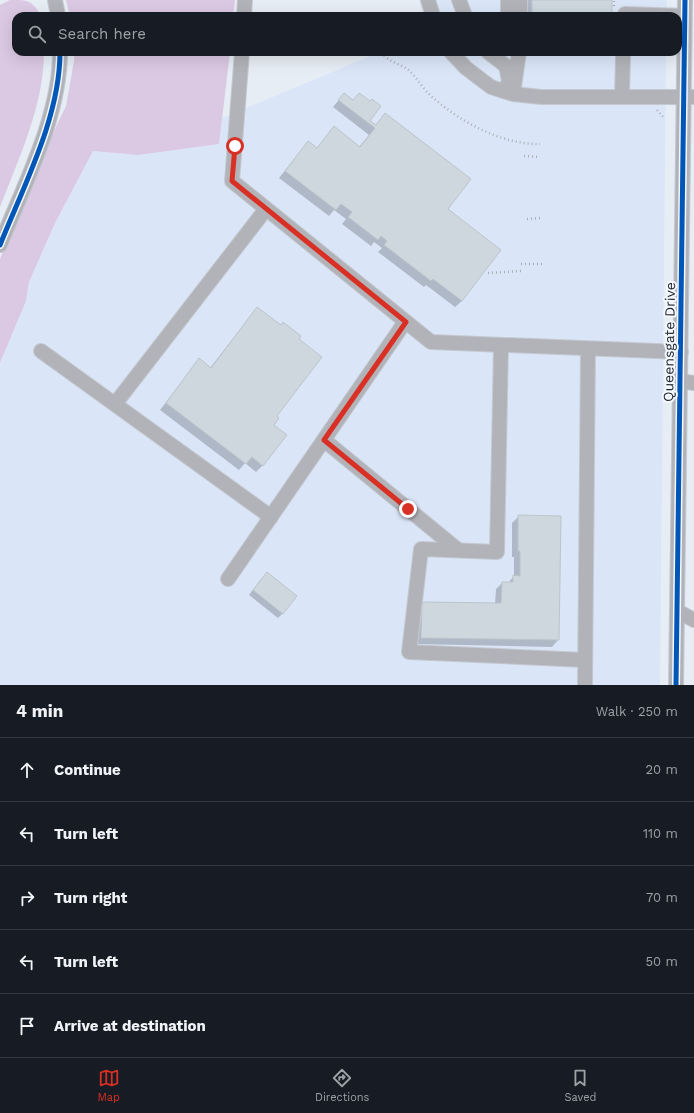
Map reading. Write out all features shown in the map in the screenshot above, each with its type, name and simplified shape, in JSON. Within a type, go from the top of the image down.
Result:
[{"type":"street","points":[[55,0],[57,12]]},
{"type":"street","points":[[244,12],[245,0]]},
{"type":"street","points":[[428,0],[431,12]]},
{"type":"street","points":[[459,0],[464,12]]},
{"type":"street","points":[[508,0],[508,12]]},
{"type":"street","points":[[520,0],[520,12]]},
{"type":"street","name":"Queensgate Drive","points":[[676,685],[687,382],[681,352],[688,96],[684,16],[685,0]]},
{"type":"street","points":[[0,245],[49,118],[59,77],[60,56]]},
{"type":"street","points":[[242,56],[232,181],[431,342],[681,352]]},
{"type":"street","points":[[455,56],[466,68],[491,87],[509,93],[542,97],[688,96]]},
{"type":"street","points":[[493,56],[506,66],[509,81],[509,93]]},
{"type":"street","points":[[509,93],[518,56]]},
{"type":"street","points":[[622,96],[623,56]]},
{"type":"street","points":[[115,404],[266,209]]},
{"type":"street","points":[[228,579],[406,322]]},
{"type":"street","points":[[501,345],[497,552],[421,549],[409,652],[585,660]]},
{"type":"street","points":[[585,685],[588,349]]},
{"type":"street","points":[[41,351],[270,517]]},
{"type":"street","points":[[324,440],[458,550]]},
{"type":"street","points":[[678,611],[694,620]]},
{"type":"path","points":[[384,56],[392,62],[407,69],[439,103],[465,122],[523,144],[540,144]]},
{"type":"path","points":[[524,156],[540,156]]},
{"type":"path","points":[[527,219],[540,218]]},
{"type":"path","points":[[521,264],[545,264]]},
{"type":"path","points":[[488,273],[520,271]]},
{"type":"shaded area","points":[[10,0],[21,0],[29,2],[35,7],[38,12],[12,12],[12,56],[44,56],[40,92],[35,111],[29,131],[0,207],[0,5]]},
{"type":"shaded area","points":[[66,0],[235,0],[234,12],[69,12]]},
{"type":"shaded area","points":[[419,0],[667,0],[666,12],[423,12]]},
{"type":"shaded area","points":[[74,56],[230,56],[219,144],[138,155],[93,151],[55,223],[29,282],[26,301],[0,363],[0,259],[37,166],[66,106]]},
{"type":"shaded area","points":[[370,56],[666,56],[660,685],[0,685],[0,363],[26,301],[29,282],[55,223],[93,151],[138,155],[219,144],[222,118]]},
{"type":"building","points":[[532,0],[612,0],[612,12],[532,12]]},
{"type":"building","points":[[344,93],[353,100],[359,93],[370,101],[372,99],[381,106],[370,121],[376,125],[385,113],[471,179],[448,209],[501,250],[462,301],[433,279],[431,281],[384,245],[387,241],[381,236],[378,240],[348,217],[352,212],[341,204],[336,210],[285,171],[308,141],[317,148],[334,126],[360,147],[375,128],[338,100]]},
{"type":"building","points":[[257,307],[281,325],[283,322],[301,336],[299,339],[322,357],[277,416],[279,418],[274,425],[287,435],[263,466],[252,457],[246,464],[166,403],[199,358],[211,368]]},
{"type":"building","points":[[518,515],[561,516],[559,640],[421,638],[422,602],[501,603],[502,582],[513,582],[513,575],[520,576]]},
{"type":"building","points":[[267,572],[297,596],[283,614],[253,590]]},
{"type":"cycle path","points":[[676,685],[685,0]]},
{"type":"cycle path","points":[[0,245],[30,175],[47,126],[54,101],[60,56]]},
{"type":"route","points":[[235,146],[232,181],[406,322],[324,440],[408,509]]}]
